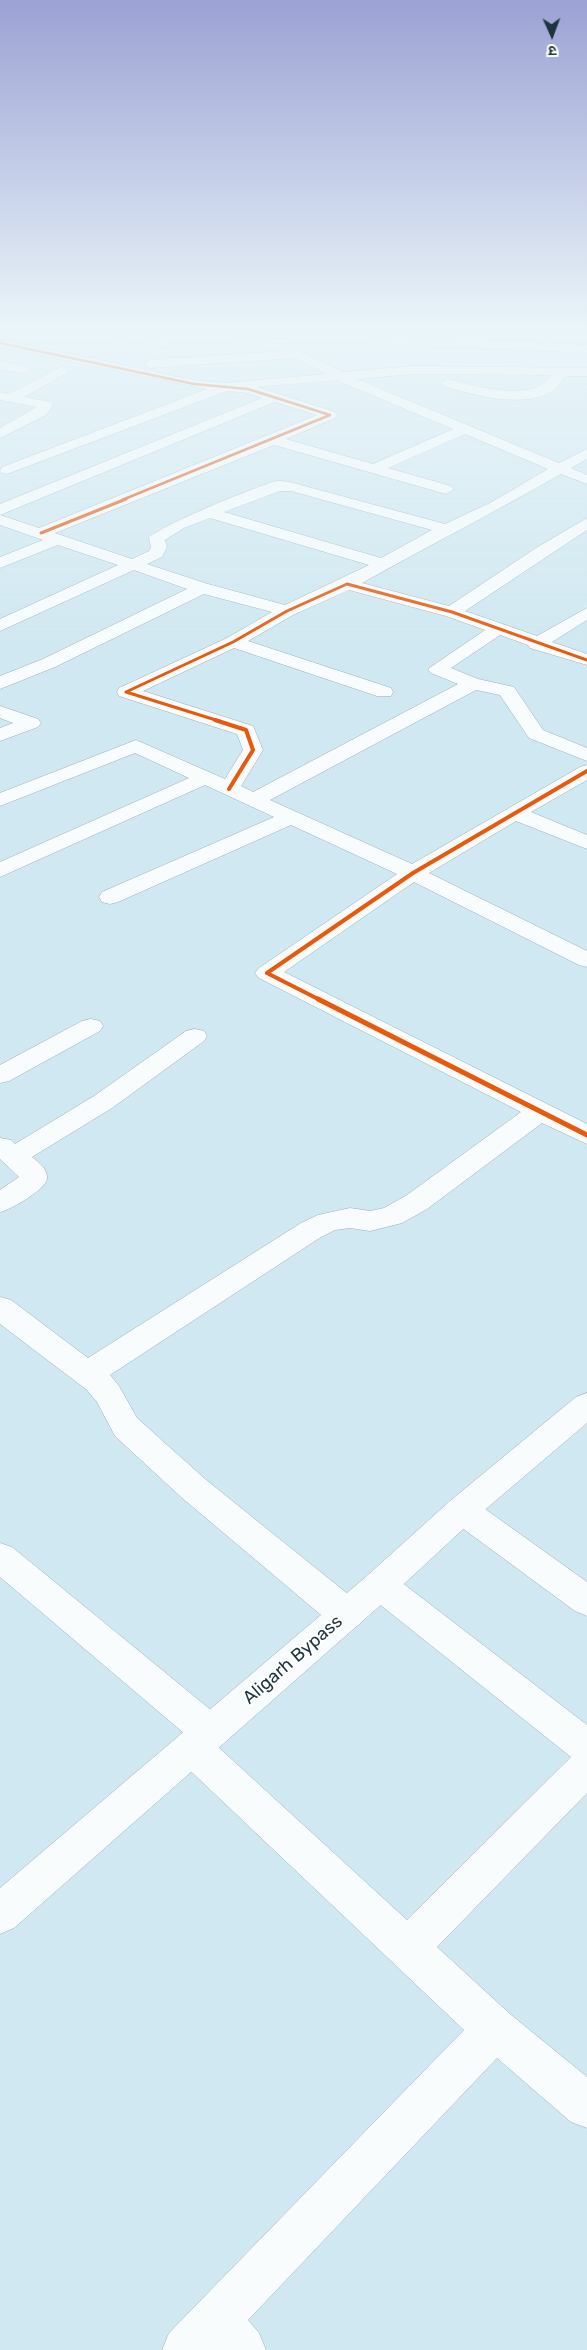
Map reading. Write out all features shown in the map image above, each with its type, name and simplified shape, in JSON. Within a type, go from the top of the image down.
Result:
[{"type":"street","points":[[7,470],[103,434]]},
{"type":"street","points":[[0,510],[186,434]]},
{"type":"street","points":[[41,533],[287,434]]},
{"type":"street","points":[[374,469],[453,434]]},
{"type":"street","points":[[475,434],[585,478]]},
{"type":"street","points":[[273,440],[446,489]]},
{"type":"street","points":[[229,789],[253,750],[246,730],[126,692],[233,642],[287,611],[347,584],[446,529],[495,506],[587,453]]},
{"type":"street","points":[[0,626],[156,554],[160,547],[157,538],[164,533],[278,486],[292,487],[446,529]]},
{"type":"street","points":[[209,513],[382,564]]},
{"type":"street","points":[[0,520],[202,588],[287,611]]},
{"type":"street","points":[[452,612],[542,550],[587,523]]},
{"type":"street","points":[[0,563],[58,539]]},
{"type":"street","points":[[347,584],[452,612],[496,630],[587,660]]},
{"type":"street","points":[[0,683],[202,588]]},
{"type":"street","points":[[536,644],[587,612]]},
{"type":"street","points":[[496,630],[437,669],[473,684],[507,691],[536,734],[587,755]]},
{"type":"street","points":[[233,642],[384,692]]},
{"type":"street","points":[[254,800],[473,684]]},
{"type":"street","points":[[0,712],[31,723],[0,736]]},
{"type":"street","points":[[0,800],[136,746],[413,872],[587,960]]},
{"type":"street","points":[[587,771],[413,872],[267,973],[587,1135]]},
{"type":"street","points":[[0,870],[205,778]]},
{"type":"street","points":[[515,813],[587,843]]},
{"type":"street","points":[[110,897],[291,817]]},
{"type":"street","points":[[0,1075],[91,1026]]},
{"type":"street","points":[[0,1202],[33,1180],[32,1171],[7,1151],[103,1102],[195,1036]]},
{"type":"street","points":[[87,1374],[311,1230],[328,1222],[350,1218],[370,1220],[392,1216],[417,1202],[540,1111]]},
{"type":"street","points":[[0,1308],[87,1374],[108,1394],[126,1427],[193,1488],[346,1614]]},
{"type":"street","name":"Aligarh Bypass","points":[[0,1914],[380,1585],[462,1510],[587,1405]]},
{"type":"street","points":[[462,1510],[587,1601]]},
{"type":"street","points":[[0,1557],[201,1740],[408,1948],[495,2029],[587,2106]]},
{"type":"street","points":[[380,1585],[587,1747]]},
{"type":"street","points":[[408,1948],[587,1767]]},
{"type":"street","points":[[214,2340],[495,2029]]},
{"type":"cycle path","points":[[41,533],[287,434]]},
{"type":"cycle path","points":[[229,789],[253,750],[246,730],[126,692],[233,642],[287,611],[347,584],[452,612],[587,660]]},
{"type":"cycle path","points":[[587,771],[413,873],[267,973],[587,1135]]}]
